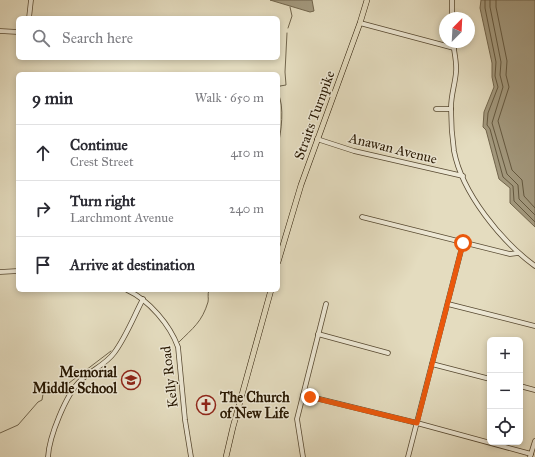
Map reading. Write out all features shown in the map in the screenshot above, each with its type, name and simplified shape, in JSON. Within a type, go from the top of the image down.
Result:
[{"type":"main road","name":"Straits Turnpike","points":[[280,255],[300,185],[360,23],[367,0]]},
{"type":"main road","points":[[226,457],[270,292]]},
{"type":"street","points":[[29,16],[31,0]]},
{"type":"street","points":[[452,0],[452,12]]},
{"type":"street","points":[[360,23],[439,44]]},
{"type":"street","points":[[0,31],[16,32]]},
{"type":"street","points":[[454,48],[456,74],[451,92],[451,109],[454,151],[463,176],[481,211],[518,253],[535,266]]},
{"type":"street","points":[[436,109],[451,109]]},
{"type":"street","name":"Anawan Avenue","points":[[317,140],[354,151],[463,176]]},
{"type":"street","points":[[362,217],[510,254],[518,253]]},
{"type":"street","points":[[408,457],[463,243]]},
{"type":"street","points":[[0,272],[16,271]]},
{"type":"street","name":"Kelly Road","points":[[131,292],[143,299],[175,338],[178,347],[185,420],[191,457]]},
{"type":"street","points":[[48,457],[50,441],[70,394],[82,378],[107,361],[114,353],[143,299]]},
{"type":"street","points":[[303,457],[297,419],[326,304]]},
{"type":"street","points":[[448,304],[535,326]]},
{"type":"street","points":[[318,334],[388,352]]},
{"type":"street","points":[[432,364],[487,378]]},
{"type":"street","points":[[523,387],[535,390]]},
{"type":"street","points":[[303,395],[417,423],[530,455],[535,441]]},
{"type":"water","points":[[270,0],[312,0],[314,11],[310,12]]},
{"type":"water","points":[[481,0],[535,0],[535,227],[510,203],[510,188],[499,179],[486,130],[483,127],[484,112],[494,87],[492,63],[480,8]]},
{"type":"waterway","points":[[288,28],[292,16],[290,7]]},
{"type":"waterway","points":[[280,86],[286,85],[285,72],[287,33]]},
{"type":"waterway","points":[[280,99],[282,112],[280,133]]},
{"type":"waterway","points":[[179,342],[203,315],[208,302],[208,292]]},
{"type":"waterway","points":[[0,433],[18,425],[38,402],[42,400],[43,394],[62,384],[69,383],[111,351]]},
{"type":"place","name":"Memorial Middle School","points":[[131,380]]},
{"type":"place","name":"The Church of New Life","points":[[206,405]]},
{"type":"route","points":[[310,397],[417,423],[463,243]]}]
